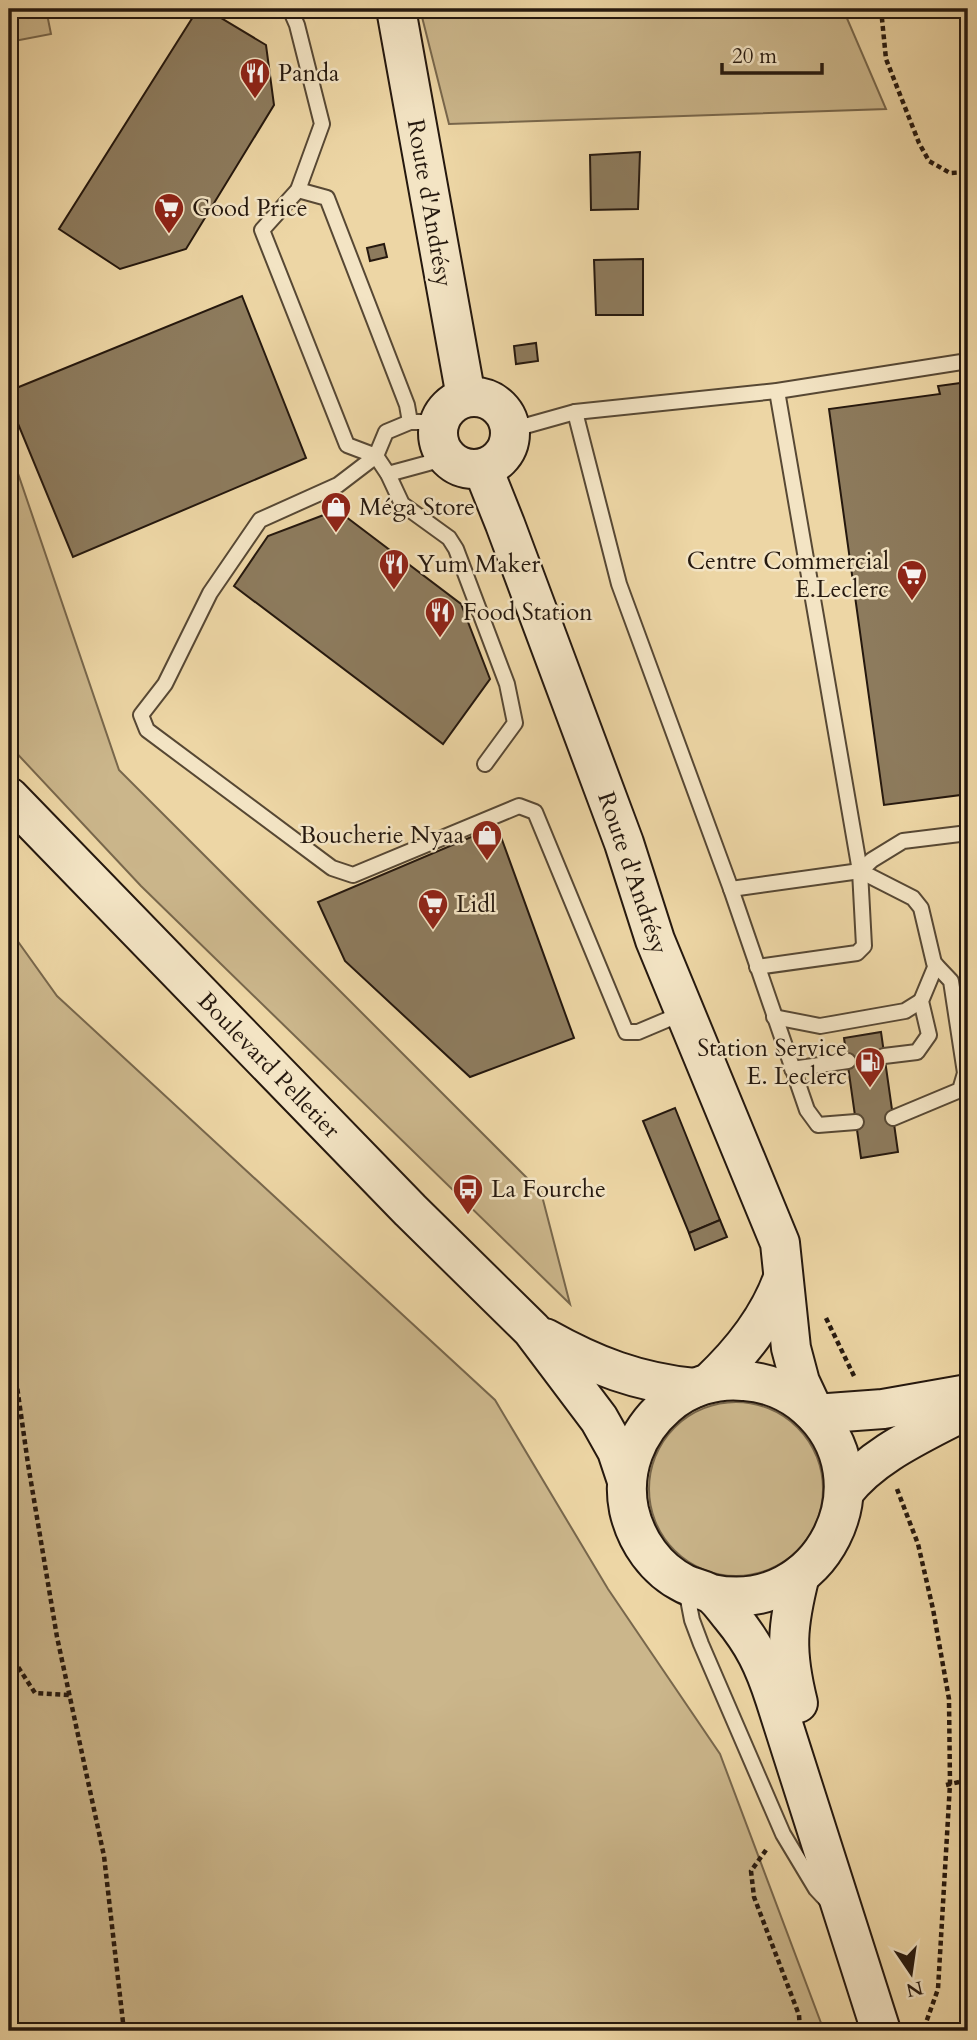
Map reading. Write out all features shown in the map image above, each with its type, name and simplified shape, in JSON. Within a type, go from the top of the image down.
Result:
[{"type":"main road","name":"Route d'Andrésy","points":[[396,9],[449,433],[505,524],[620,831],[655,940],[780,1243],[791,1348],[800,1382],[815,1414]]},
{"type":"main road","points":[[485,398],[501,408],[510,424],[509,443],[499,460],[449,433],[485,398]]},
{"type":"main road","name":"Boulevard Pelletier","points":[[9,797],[400,1200],[532,1330],[600,1419],[617,1451],[627,1481]]},
{"type":"main road","name":"Route d'Andrésy","points":[[702,1386],[756,1331],[776,1298],[783,1276]]},
{"type":"main road","name":"Boulevard Pelletier","points":[[532,1330],[604,1368],[651,1382],[702,1386]]},
{"type":"main road","points":[[699,1589],[730,1597],[776,1589],[800,1575],[819,1557],[833,1535],[842,1510],[843,1476],[830,1435],[815,1414],[791,1395],[763,1383],[740,1380],[702,1386],[672,1401],[647,1425],[635,1447],[627,1481],[630,1515],[640,1541],[657,1564],[699,1589],[752,1642],[764,1665],[881,2031]]},
{"type":"main road","points":[[815,1414],[883,1409],[968,1394]]},
{"type":"main road","points":[[844,1492],[909,1439],[968,1409]]},
{"type":"main road","points":[[800,1575],[787,1647],[791,1672],[802,1714],[906,2031]]},
{"type":"lane","points":[[290,9],[298,25],[321,124],[298,190],[262,230],[347,445],[376,456],[402,504],[449,538],[456,549],[507,684],[515,723],[485,764]]},
{"type":"lane","points":[[298,190],[327,198],[407,405],[449,433]]},
{"type":"lane","points":[[510,424],[525,426],[575,412],[777,391],[968,361]]},
{"type":"lane","points":[[757,967],[857,953],[864,946],[860,871],[777,391]]},
{"type":"lane","points":[[575,412],[619,584],[731,889],[807,1110],[818,1125],[856,1122]]},
{"type":"lane","points":[[449,433],[386,432],[376,456],[338,485],[260,520],[210,593],[165,684],[141,715],[147,730],[332,868],[353,874],[519,806],[535,812],[626,1032],[638,1032],[684,1013]]},
{"type":"lane","points":[[388,474],[449,433]]},
{"type":"lane","points":[[731,889],[860,871],[902,841],[968,834]]},
{"type":"lane","points":[[860,871],[913,898],[921,908],[936,965],[951,981],[965,1073],[960,1090],[893,1118]]},
{"type":"lane","points":[[774,1017],[820,1026],[905,1011],[921,1001],[936,965]]},
{"type":"lane","points":[[884,1056],[917,1052],[929,1035],[921,1001]]},
{"type":"lane","points":[[792,1069],[848,1061]]},
{"type":"path","points":[[881,9],[886,59],[919,143],[929,161],[950,173],[968,172]]},
{"type":"path","points":[[826,1317],[859,1389]]},
{"type":"path","points":[[9,1330],[57,1637],[104,1856],[124,2031]]},
{"type":"path","points":[[893,1479],[918,1544],[949,1699],[948,1784],[938,1989],[923,2031]]},
{"type":"path","points":[[9,1653],[35,1693],[70,1695]]},
{"type":"path","points":[[948,1784],[968,1780]]},
{"type":"path","points":[[762,1853],[751,1871],[754,1897],[799,2015],[800,2031]]},
{"type":"shaded area","points":[[9,9],[46,9],[51,34],[9,42]]},
{"type":"shaded area","points":[[420,9],[843,9],[886,109],[449,124]]},
{"type":"shaded area","points":[[9,447],[119,770],[541,1192],[570,1304],[141,886],[9,745]]},
{"type":"shaded area","points":[[9,929],[57,996],[495,1400],[608,1589],[720,1754],[824,2031],[9,2031]]},
{"type":"shaded area","points":[[736,1402],[769,1408],[798,1427],[817,1456],[823,1489],[817,1522],[798,1551],[769,1570],[736,1576],[703,1570],[674,1551],[655,1522],[649,1489],[655,1456],[674,1427],[703,1408]]},
{"type":"building","points":[[198,9],[206,9],[266,45],[274,105],[186,249],[120,269],[59,229]]},
{"type":"building","points":[[640,152],[638,209],[591,210],[590,155]]},
{"type":"building","points":[[384,244],[387,257],[370,261],[367,248]]},
{"type":"building","points":[[643,259],[643,315],[596,315],[594,260]]},
{"type":"building","points":[[242,296],[306,458],[73,557],[9,402],[9,391]]},
{"type":"building","points":[[536,343],[538,361],[516,364],[514,346]]},
{"type":"building","name":"Centre Commercial E.Leclerc","points":[[968,382],[968,794],[884,805],[829,409],[940,394],[938,386]]},
{"type":"building","points":[[337,510],[461,604],[490,679],[443,744],[234,586],[268,536]]},
{"type":"building","name":"Lidl","points":[[497,826],[574,1038],[470,1077],[345,961],[318,902]]},
{"type":"building","name":"Station Service E. Leclerc","points":[[881,1032],[898,1152],[861,1158],[844,1038]]},
{"type":"building","points":[[675,1108],[720,1220],[689,1233],[643,1121]]},
{"type":"building","points":[[720,1220],[727,1237],[695,1250],[689,1233]]},
{"type":"place","name":"Panda","points":[[255,100]]},
{"type":"place","name":"Good Price","points":[[169,235]]},
{"type":"place","name":"Méga Store","points":[[336,534]]},
{"type":"place","name":"Yum Maker","points":[[394,591]]},
{"type":"place","name":"Centre Commercial E.Leclerc","points":[[912,602]]},
{"type":"place","name":"Food Station","points":[[440,639]]},
{"type":"place","name":"Boucherie Nyaa","points":[[487,862]]},
{"type":"place","name":"Lidl","points":[[433,931]]},
{"type":"place","name":"Station Service E. Leclerc","points":[[870,1089]]},
{"type":"place","name":"La Fourche","points":[[468,1216]]}]
